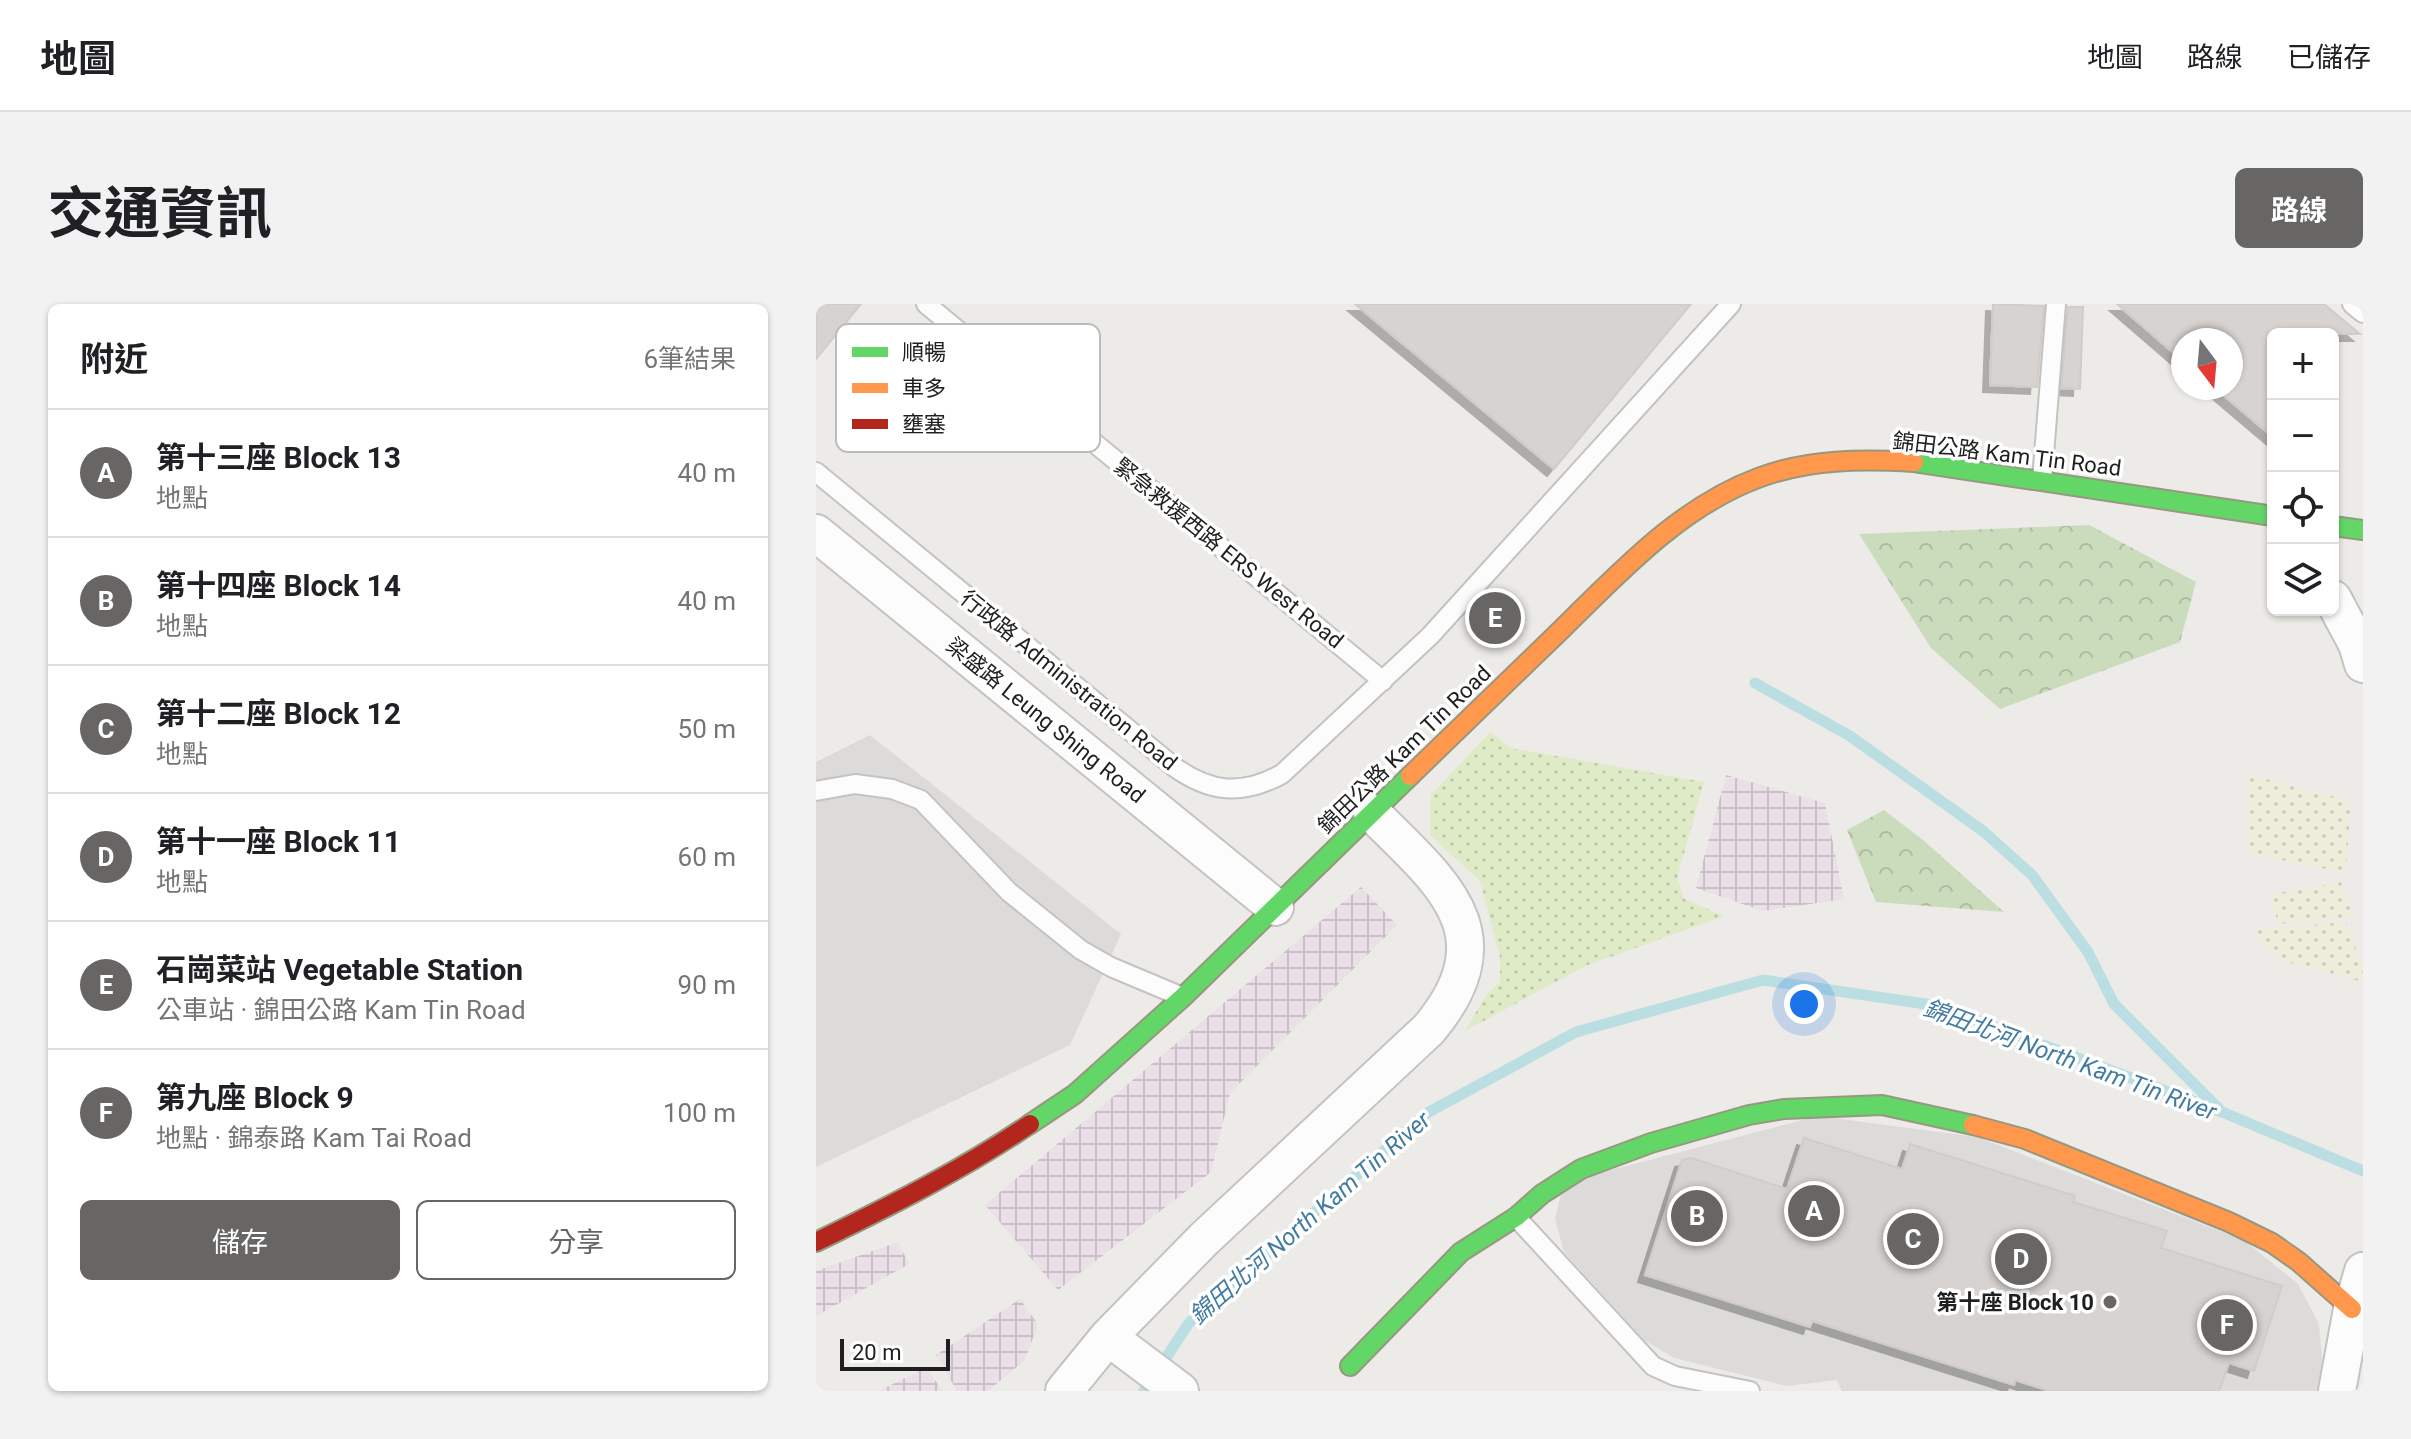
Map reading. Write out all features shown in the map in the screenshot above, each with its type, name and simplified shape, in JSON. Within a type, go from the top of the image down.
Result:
[{"type":"main road","name":"錦田公路 Kam Tin Road","points":[[816,1242],[934,1184],[1075,1094],[1183,997],[1634,559],[1716,497],[1778,471],[1811,464],[1849,461],[1926,463],[2267,515]]},
{"type":"main road","points":[[2339,527],[2363,530]]},
{"type":"main road","points":[[1350,1366],[1461,1252],[1516,1217],[1542,1194],[1581,1169],[1651,1143],[1749,1115],[1784,1109],[1882,1105],[1960,1121],[2025,1139],[2229,1222],[2272,1243],[2357,1310]]},
{"type":"street","name":"梁盛路 Leung Shing Road","points":[[816,533],[1275,907]]},
{"type":"street","points":[[2339,610],[2357,644],[2363,664]]},
{"type":"street","points":[[1064,1391],[1119,1346],[1204,1239],[1429,1029],[1455,993],[1463,974],[1465,938],[1453,902],[1431,872],[1372,813]]},
{"type":"street","points":[[2337,1391],[2363,1271]]},
{"type":"street","points":[[1119,1346],[1180,1391]]},
{"type":"lane","name":"緊急救援西路 ERS West Road","points":[[926,304],[950,324]]},
{"type":"lane","name":"行政路 Administration Road","points":[[816,472],[1173,766],[1207,785],[1226,789],[1246,788],[1282,774],[1430,636],[1731,304]]},
{"type":"lane","points":[[2042,480],[2056,304]]},
{"type":"lane","points":[[2352,304],[2363,313]]},
{"type":"lane","name":"緊急救援西路 ERS West Road","points":[[1100,448],[1383,681]]},
{"type":"lane","points":[[816,791],[855,784],[892,789],[921,800],[1009,892],[1081,950],[1111,967],[1183,997]]},
{"type":"lane","points":[[1516,1217],[1653,1366],[1675,1376],[1750,1391]]},
{"type":"shaded area","points":[[870,735],[1121,934],[1070,1045],[816,1167],[816,762]]},
{"type":"shaded area","points":[[1726,775],[1825,803],[1844,899],[1763,911],[1696,888]]},
{"type":"shaded area","points":[[1361,887],[1397,925],[1230,1093],[1211,1172],[1058,1290],[985,1205]]},
{"type":"shaded area","points":[[1818,1116],[1977,1137],[2245,1241],[2298,1284],[2319,1324],[2323,1371],[2320,1391],[1842,1391],[1837,1380],[1787,1386],[1674,1358],[1644,1340],[1564,1252],[1555,1219],[1561,1194],[1588,1176]]},
{"type":"shaded area","points":[[898,1242],[909,1264],[816,1316],[816,1271]]},
{"type":"shaded area","points":[[1020,1299],[1038,1324],[1025,1360],[988,1391],[957,1391],[936,1355]]},
{"type":"shaded area","points":[[927,1367],[942,1391],[879,1391]]},
{"type":"green space","points":[[2089,525],[2196,582],[2180,642],[2000,709],[1931,648],[1859,534]]},
{"type":"green space","points":[[1490,732],[1511,748],[1704,782],[1677,878],[1684,899],[1724,916],[1585,966],[1465,1031],[1486,995],[1500,982],[1500,956],[1480,881],[1430,835],[1431,795]]},
{"type":"green space","points":[[2247,774],[2351,801],[2346,873],[2247,853]]},
{"type":"green space","points":[[1884,810],[1923,840],[2004,912],[1876,902],[1847,830]]},
{"type":"green space","points":[[2342,882],[2355,918],[2278,924],[2271,894]]},
{"type":"green space","points":[[2346,922],[2363,969],[2363,982],[2279,960],[2253,930]]},
{"type":"building","points":[[816,304],[861,304],[845,324],[836,324],[836,335],[816,359]]},
{"type":"building","points":[[1355,304],[1691,304],[1554,469]]},
{"type":"building","points":[[1993,304],[2044,306],[2037,387],[1990,385]]},
{"type":"building","points":[[2117,304],[2324,304],[2360,334],[2339,334],[2339,328],[2267,328],[2267,432],[2229,400],[2243,400],[2243,328],[2171,328],[2171,351]]},
{"type":"building","points":[[2068,307],[2083,307],[2080,389],[2061,388]]},
{"type":"building","points":[[1804,1138],[1902,1169],[1910,1144],[2075,1196],[2073,1202],[2167,1231],[2161,1248],[2282,1286],[2254,1371],[2229,1363],[2219,1391],[2050,1391],[2015,1380],[2014,1385],[1812,1321],[1810,1327],[1645,1275],[1682,1160],[1691,1158],[1787,1189]]},
{"type":"waterway","points":[[1755,683],[1850,736],[1983,831],[2032,875],[2088,952],[2114,1004],[2219,1109]]},
{"type":"waterway","name":"錦田北河 North Kam Tin River","points":[[1144,1391],[1189,1323],[1427,1113],[1576,1032],[1763,980],[1939,1006],[2222,1112],[2363,1171]]},
{"type":"traffic: fast","points":[[1914,462],[2267,515]]},
{"type":"traffic: fast","points":[[2339,527],[2363,530]]},
{"type":"traffic: fast","points":[[1030,1124],[1075,1094],[1183,997],[1410,776]]},
{"type":"traffic: fast","points":[[1350,1366],[1461,1252],[1516,1217],[1542,1194],[1581,1169],[1651,1143],[1749,1115],[1784,1109],[1882,1105],[1973,1125]]},
{"type":"traffic: slow","points":[[1410,776],[1630,563],[1677,523],[1703,506],[1758,478],[1796,467],[1855,461],[1914,462]]},
{"type":"traffic: slow","points":[[1973,1125],[2025,1139],[2229,1222],[2272,1243],[2299,1262],[2352,1309]]},
{"type":"traffic: jam","points":[[816,1242],[952,1172],[1030,1124]]},
{"type":"place","name":"石崗菜站 Vegetable Station","points":[[1495,618]]},
{"type":"place","name":"第十三座 Block 13","points":[[1814,1211]]},
{"type":"place","name":"第十四座 Block 14","points":[[1697,1216]]},
{"type":"place","name":"第十二座 Block 12","points":[[1913,1239]]},
{"type":"place","name":"第十一座 Block 11","points":[[2021,1259]]},
{"type":"place","name":"第十座 Block 10","points":[[2110,1302]]},
{"type":"place","name":"第九座 Block 9","points":[[2227,1325]]}]
